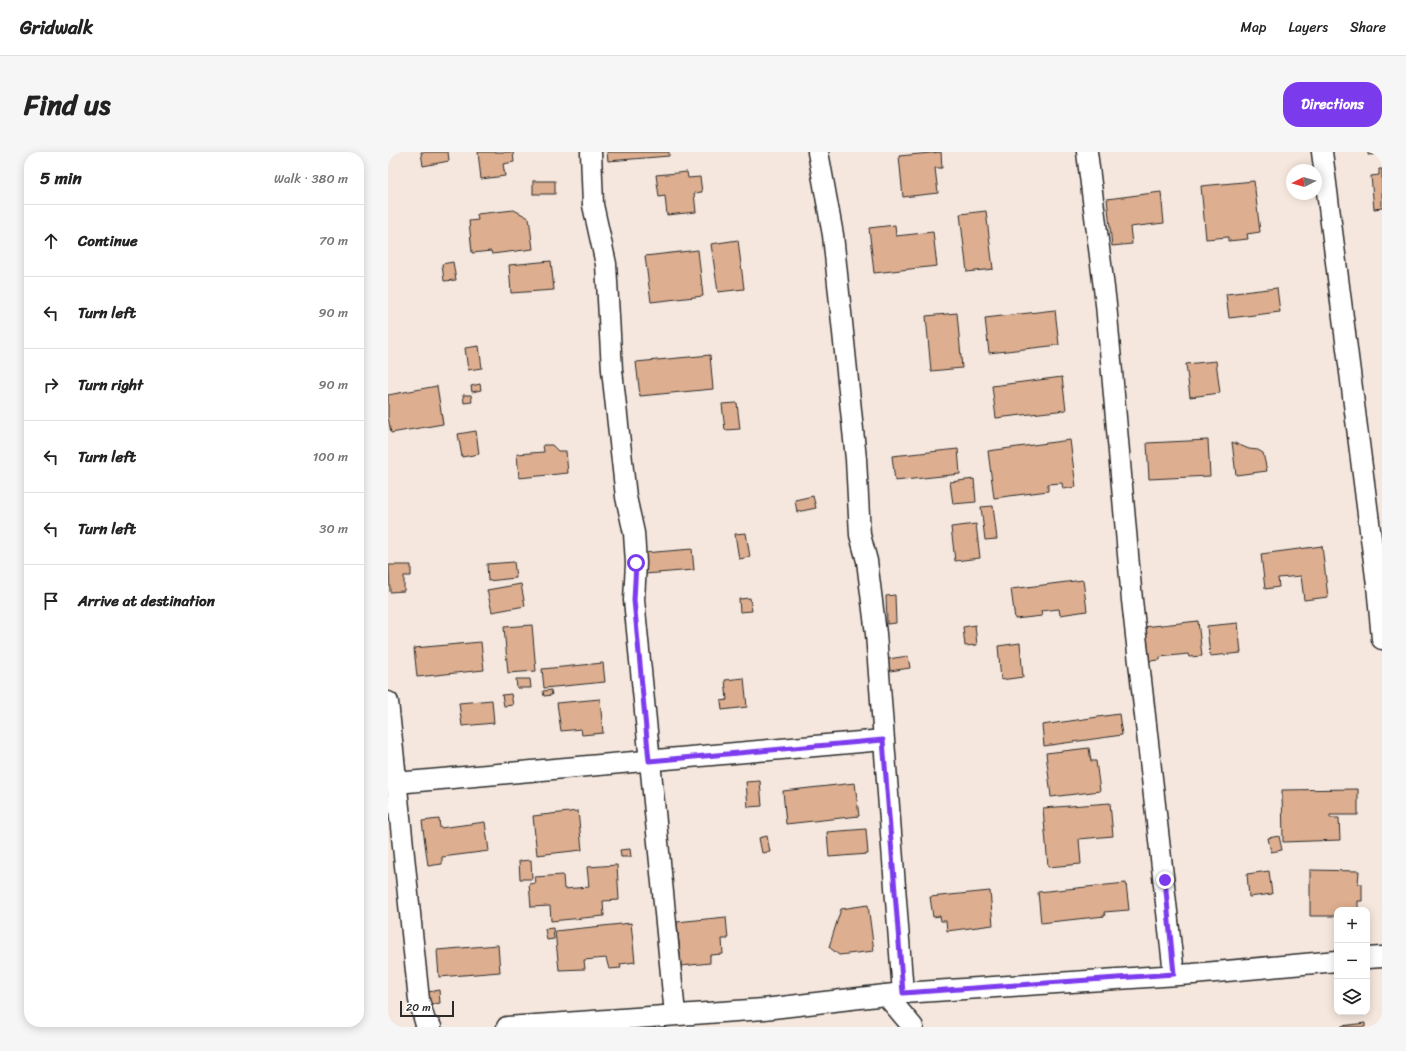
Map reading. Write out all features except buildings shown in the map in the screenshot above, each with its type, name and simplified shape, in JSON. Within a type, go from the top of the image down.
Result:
[{"type":"street","points":[[591,152],[592,205],[606,264],[612,370],[626,497],[634,533],[636,563],[634,600],[675,1014]]},
{"type":"street","points":[[818,152],[833,236],[856,459],[860,535],[867,561],[876,634],[883,740],[894,994],[913,1027]]},
{"type":"street","points":[[1087,152],[1106,304],[1132,600],[1174,974]]},
{"type":"street","points":[[1322,152],[1377,585],[1382,639]]},
{"type":"street","points":[[388,702],[419,1000],[426,1025],[431,1027]]},
{"type":"street","points":[[396,783],[883,740]]},
{"type":"street","points":[[1370,958],[1382,957]]},
{"type":"street","points":[[507,1027],[675,1014],[764,1009],[894,994],[1334,961]]},
{"type":"route","points":[[636,563],[634,600],[649,761],[883,740],[903,993],[1174,974],[1165,880]]}]
